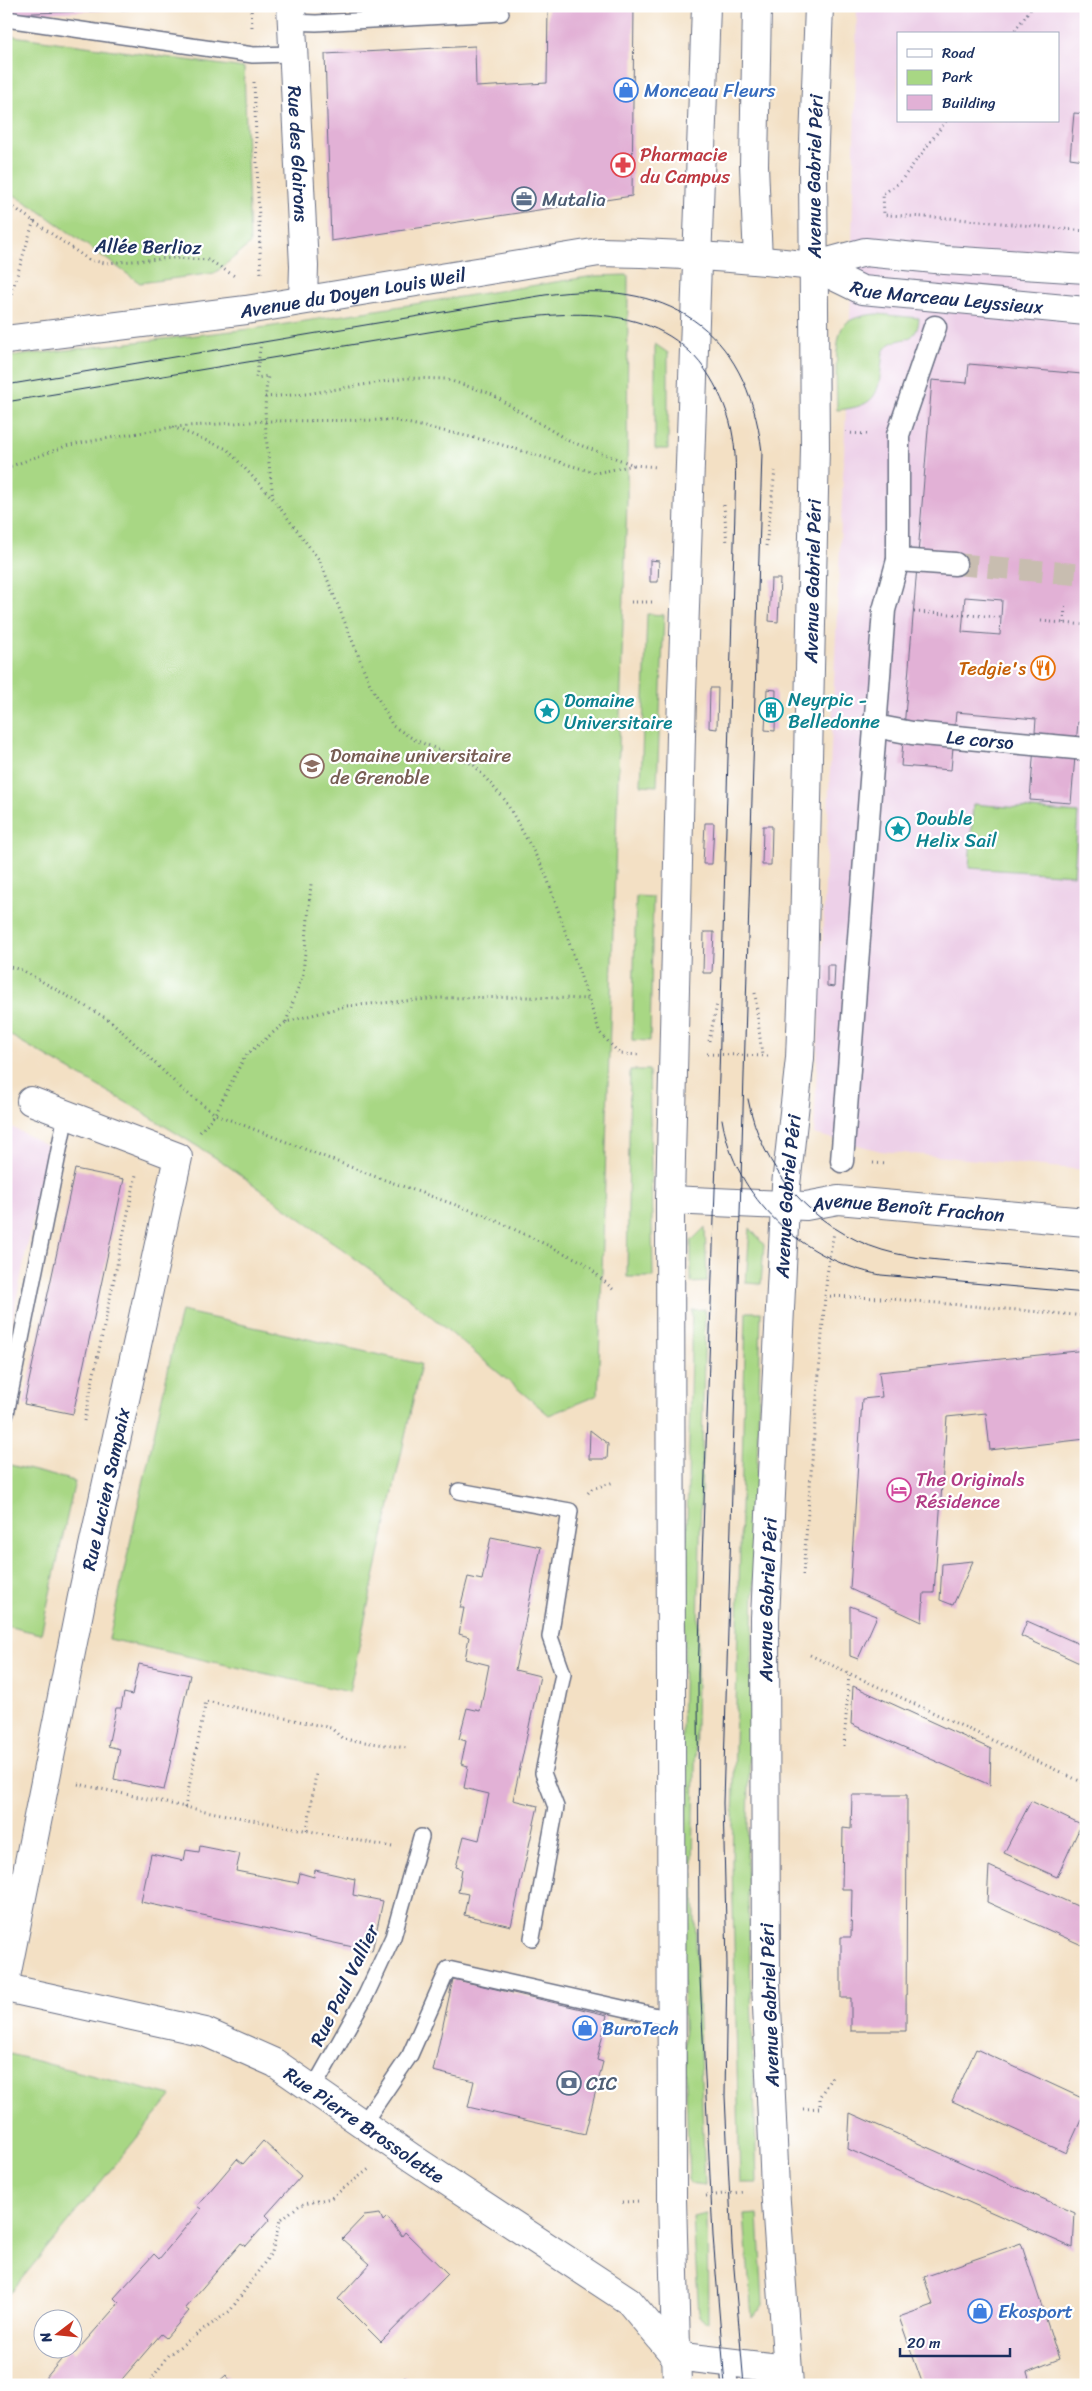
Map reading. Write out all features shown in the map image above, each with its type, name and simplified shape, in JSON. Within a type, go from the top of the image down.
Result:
[{"type":"main road","points":[[677,2385],[672,2199],[670,1200],[683,656],[706,6]]},
{"type":"main road","points":[[757,6],[754,165],[758,260]]},
{"type":"main road","name":"Avenue Gabriel Péri","points":[[788,2377],[766,1983],[765,1618],[785,1204],[800,1058],[804,969],[815,447],[813,169],[819,6]]},
{"type":"main road","name":"Rue des Glairons","points":[[291,14],[304,266],[303,300]]},
{"type":"main road","name":"Avenue du Doyen Louis Weil","points":[[6,340],[246,310],[599,252],[698,256]]},
{"type":"main road","name":"Rue Marceau Leyssieux","points":[[813,266],[866,252],[945,260],[1086,269]]},
{"type":"main road","name":"Rue Marceau Leyssieux","points":[[698,256],[813,266],[862,290],[1086,311]]},
{"type":"main road","points":[[31,1101],[178,1157]]},
{"type":"main road","name":"Rue Lucien Sampaix","points":[[6,1977],[83,1592],[178,1157]]},
{"type":"main road","name":"Avenue Benoît Frachon","points":[[670,1200],[806,1206],[838,1200],[1086,1222]]},
{"type":"main road","name":"Rue Pierre Brossolette","points":[[6,1988],[205,2032],[275,2064],[629,2301],[675,2356]]},
{"type":"main road","points":[[675,2356],[729,2374],[788,2377]]},
{"type":"street","points":[[842,1161],[884,610],[898,560],[898,434],[935,327]]},
{"type":"street","points":[[898,560],[955,564]]},
{"type":"street","name":"Le corso","points":[[875,726],[912,733],[1086,749]]},
{"type":"lane","points":[[291,14],[316,23],[501,13]]},
{"type":"lane","points":[[6,19],[253,56],[292,54]]},
{"type":"lane","points":[[6,1414],[66,1115]]},
{"type":"lane","points":[[459,1490],[570,1511],[550,1637],[563,1674],[543,1773],[556,1807],[532,1938]]},
{"type":"lane","name":"Rue Paul Vallier","points":[[313,2089],[366,1995],[393,1937],[419,1844]]},
{"type":"lane","points":[[363,2124],[410,2055],[448,1969],[671,2019]]},
{"type":"path","points":[[251,6],[261,275]]},
{"type":"path","points":[[1014,32],[1033,6]]},
{"type":"path","points":[[945,122],[900,182],[883,194],[884,215],[948,218],[1086,231]]},
{"type":"path","name":"Allée Berlioz","points":[[6,202],[89,260],[105,263],[174,258],[209,260],[241,280]]},
{"type":"path","points":[[6,309],[34,220]]},
{"type":"path","points":[[274,500],[264,398],[306,394],[406,378],[445,379],[489,393],[568,441],[634,465],[662,467]]},
{"type":"path","points":[[6,468],[68,445],[173,427],[265,421],[393,420],[489,442],[596,474],[634,465]]},
{"type":"path","points":[[173,427],[226,449],[274,500],[320,561],[369,682],[392,726],[416,740],[473,764],[504,800],[546,872],[600,1033],[620,1054],[706,1054],[800,1058]]},
{"type":"path","points":[[766,546],[775,471]]},
{"type":"path","points":[[631,602],[654,602]]},
{"type":"path","points":[[1064,623],[1065,605]]},
{"type":"path","points":[[935,613],[1001,617]]},
{"type":"path","points":[[1041,621],[1086,625]]},
{"type":"path","points":[[286,1022],[303,974],[311,884]]},
{"type":"path","points":[[6,966],[22,970],[110,1021],[183,1090],[215,1114],[352,1168],[484,1215],[583,1262],[615,1291]]},
{"type":"path","points":[[755,993],[762,1056]]},
{"type":"path","points":[[178,1157],[215,1114],[245,1056],[286,1022],[346,1006],[440,998],[526,997],[588,999]]},
{"type":"path","points":[[706,1054],[717,1004]]},
{"type":"path","points":[[802,1580],[825,1296],[829,1258],[836,1228]]},
{"type":"path","points":[[825,1296],[880,1298],[1086,1316]]},
{"type":"path","points":[[810,1655],[1086,1784]]},
{"type":"path","points":[[844,1746],[849,1673]]},
{"type":"path","points":[[185,1807],[206,1701],[331,1728],[343,1739],[407,1748]]},
{"type":"path","points":[[307,1830],[316,1774]]},
{"type":"path","points":[[47,1777],[185,1807],[307,1830],[419,1844]]},
{"type":"path","points":[[802,2109],[820,2108],[820,2096],[832,2076]]},
{"type":"path","points":[[148,2385],[168,2354],[230,2311],[272,2252],[280,2220],[300,2205],[331,2198],[398,2148]]},
{"type":"path","points":[[622,2202],[672,2199],[776,2188]]},
{"type":"shaded area","points":[[857,6],[1086,6],[1086,1170],[881,1151],[814,1134],[851,295]]},
{"type":"shaded area","points":[[6,1124],[48,1146],[6,1350]]},
{"type":"green space","points":[[6,35],[244,68],[250,244],[215,273],[140,283],[35,208],[6,190]]},
{"type":"green space","name":"Domaine universitaire de Grenoble","points":[[628,275],[627,500],[598,1395],[549,1415],[408,1297],[224,1163],[136,1108],[6,1033],[6,357],[267,327],[594,276]]},
{"type":"green space","points":[[877,314],[919,318],[917,328],[910,337],[893,342],[883,352],[878,386],[870,400],[862,405],[837,410],[837,353],[841,331],[844,325],[855,318]]},
{"type":"green space","points":[[655,344],[668,353],[668,449],[655,449]]},
{"type":"green space","points":[[647,614],[664,615],[657,786],[641,785]]},
{"type":"green space","points":[[973,804],[1078,813],[1074,875],[969,868]]},
{"type":"green space","points":[[636,896],[653,897],[650,1041],[632,1040]]},
{"type":"green space","points":[[630,1070],[649,1070],[653,1277],[627,1277]]},
{"type":"green space","points":[[705,1227],[707,1282],[691,1283],[691,1241]]},
{"type":"green space","points":[[750,1228],[764,1245],[761,1284],[746,1283]]},
{"type":"green space","points":[[705,1309],[693,1863],[705,2185],[689,2183],[679,1863],[692,1310]]},
{"type":"green space","points":[[181,1311],[421,1364],[349,1692],[109,1639]]},
{"type":"green space","points":[[746,1312],[761,1312],[747,1862],[757,2183],[740,2183],[732,1862]]},
{"type":"green space","points":[[6,1464],[75,1481],[41,1634],[6,1626]]},
{"type":"green space","points":[[6,2053],[171,2096],[6,2298]]},
{"type":"green space","points":[[707,2214],[708,2322],[699,2316],[693,2217]]},
{"type":"green space","points":[[758,2214],[763,2305],[752,2318],[744,2215]]},
{"type":"building","points":[[6,6],[172,6],[172,8],[6,14]]},
{"type":"building","points":[[548,6],[634,6],[632,196],[331,241],[325,54],[475,46],[476,87],[547,83]]},
{"type":"building","points":[[1074,113],[1086,114],[1084,160],[1070,158]]},
{"type":"building","points":[[969,364],[1082,374],[1082,366],[1086,366],[1086,706],[1084,723],[1078,722],[1071,803],[1030,800],[1036,719],[956,712],[951,770],[901,766],[932,380],[967,383]],"holes":[[[965,597],[1002,600],[1000,635],[962,632]]]},
{"type":"building","points":[[650,560],[659,561],[658,582],[650,582]]},
{"type":"building","points":[[771,579],[780,579],[778,622],[769,621]]},
{"type":"building","points":[[710,688],[718,688],[717,729],[709,728]]},
{"type":"building","name":"Neyrpic - Belledonne","points":[[767,689],[776,690],[775,731],[765,730]]},
{"type":"building","points":[[705,823],[714,823],[712,864],[703,864]]},
{"type":"building","points":[[763,826],[772,826],[771,865],[762,865]]},
{"type":"building","points":[[704,932],[714,932],[712,973],[703,973]]},
{"type":"building","points":[[827,965],[835,965],[834,987],[827,986]]},
{"type":"building","points":[[75,1169],[124,1179],[73,1414],[24,1404]]},
{"type":"building","name":"The Originals Résidence","points":[[1086,1350],[1086,1439],[990,1450],[986,1413],[947,1417],[934,1593],[924,1593],[922,1622],[850,1589],[862,1399],[882,1397],[879,1372]]},
{"type":"building","points":[[590,1430],[608,1444],[607,1459],[589,1459]]},
{"type":"building","points":[[491,1537],[541,1547],[515,1670],[540,1676],[513,1800],[538,1806],[511,1926],[464,1915],[468,1894],[458,1892],[462,1869],[456,1867],[464,1836],[479,1840],[489,1794],[464,1788],[468,1766],[461,1764],[466,1741],[459,1739],[467,1708],[480,1711],[489,1665],[465,1659],[469,1637],[459,1634],[464,1608],[460,1608],[468,1577],[482,1580]]},
{"type":"building","points":[[973,1561],[953,1605],[940,1600],[942,1564]]},
{"type":"building","points":[[850,1606],[877,1616],[858,1659],[850,1656]]},
{"type":"building","points":[[1027,1621],[1086,1647],[1086,1666],[1021,1636]]},
{"type":"building","points":[[139,1664],[190,1675],[164,1790],[114,1779],[120,1749],[108,1746],[116,1708],[121,1708],[124,1693],[132,1695]]},
{"type":"building","points":[[853,1686],[991,1749],[990,1785],[851,1724]]},
{"type":"building","points":[[852,1795],[907,1795],[906,2031],[851,2031],[851,1998],[841,1998],[841,1937],[851,1937],[852,1889],[842,1889],[843,1828],[851,1829]]},
{"type":"building","points":[[1031,1801],[1081,1825],[1057,1877],[1004,1853]]},
{"type":"building","points":[[200,1846],[240,1854],[236,1871],[298,1883],[300,1873],[314,1877],[315,1870],[355,1879],[353,1895],[383,1901],[372,1951],[141,1902],[151,1854],[184,1861],[186,1850],[199,1852]]},
{"type":"building","points":[[989,1866],[1086,1910],[1086,1947],[987,1902]]},
{"type":"building","points":[[453,1979],[607,2015],[597,2060],[603,2062],[585,2134],[468,2107],[474,2081],[433,2071]]},
{"type":"building","points":[[976,2049],[1086,2100],[1086,2109],[1066,2153],[952,2101]]},
{"type":"building","points":[[850,2113],[1075,2213],[1073,2248],[848,2149]]},
{"type":"building","points":[[263,2141],[301,2176],[266,2215],[270,2219],[246,2246],[241,2243],[185,2308],[189,2311],[166,2338],[161,2334],[117,2385],[40,2385],[62,2358],[82,2358],[82,2345],[119,2303],[114,2298],[154,2254],[159,2259],[201,2209],[197,2206],[237,2159],[243,2164]]},
{"type":"building","points":[[380,2214],[383,2221],[387,2217],[402,2236],[405,2232],[448,2274],[381,2342],[338,2299],[370,2264],[342,2239],[364,2216]]},
{"type":"building","name":"Ekosport","points":[[1021,2243],[1059,2359],[1027,2372],[1031,2385],[923,2385],[899,2317],[933,2305],[924,2277]]},
{"type":"building","points":[[226,2375],[234,2385],[215,2385]]},
{"type":"building","points":[[405,2376],[413,2385],[394,2385]]},
{"type":"tunnel","points":[[955,564],[1086,575]]},
{"type":"tram line","points":[[6,385],[545,295],[588,292],[628,295],[663,304],[693,320],[719,342],[739,372],[753,408],[762,452],[723,1803],[727,1964],[725,2096],[732,2245],[744,2385]]},
{"type":"tram line","points":[[6,402],[477,324],[572,314],[604,316],[635,321],[663,333],[689,351],[710,377],[727,414],[732,429],[736,473],[719,1076],[698,1674],[699,1958],[713,2236],[725,2385]]},
{"type":"tram line","points":[[748,1099],[755,1125],[765,1149],[778,1172],[794,1193],[834,1227],[857,1240],[882,1250],[916,1257],[1086,1273]]},
{"type":"tram line","points":[[722,1119],[729,1148],[741,1175],[757,1200],[799,1240],[825,1256],[852,1267],[881,1275],[1086,1293]]},
{"type":"place","name":"Monceau Fleurs","points":[[626,90]]},
{"type":"place","name":"Pharmacie du Campus","points":[[623,165]]},
{"type":"place","name":"Mutalia","points":[[524,199]]},
{"type":"place","name":"Tedgie's","points":[[1043,668]]},
{"type":"place","name":"Neyrpic - Belledonne","points":[[771,710]]},
{"type":"place","name":"Domaine Universitaire","points":[[547,711]]},
{"type":"place","name":"Domaine universitaire de Grenoble","points":[[312,766]]},
{"type":"place","name":"Double Helix Sail","points":[[898,829]]},
{"type":"place","name":"The Originals Résidence","points":[[899,1490]]},
{"type":"place","name":"BuroTech","points":[[585,2028]]},
{"type":"place","name":"CIC","points":[[569,2083]]},
{"type":"place","name":"Ekosport","points":[[980,2311]]}]
